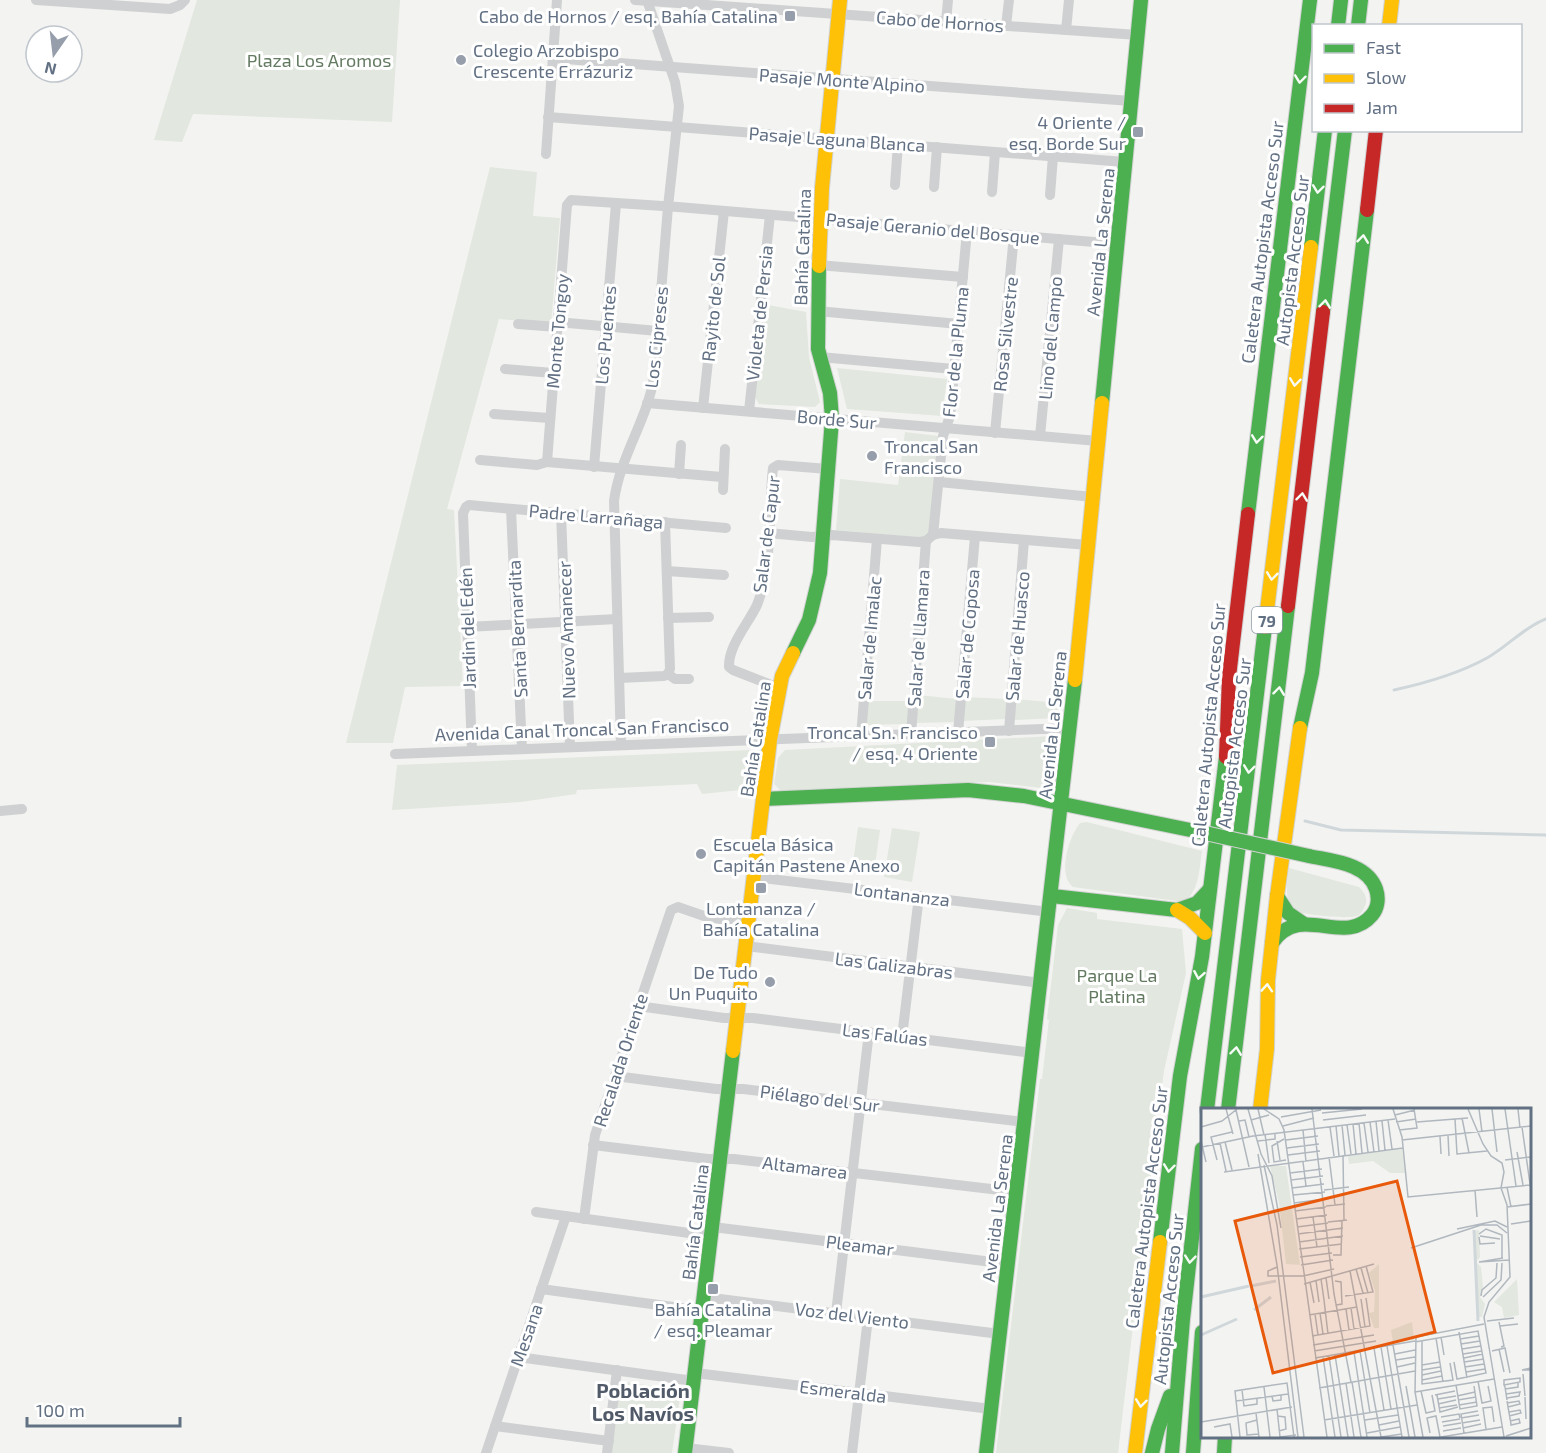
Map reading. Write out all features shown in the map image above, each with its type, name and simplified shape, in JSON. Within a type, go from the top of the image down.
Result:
[{"type":"main road","name":"Avenida La Serena","points":[[986,1453],[1062,803],[1141,0]]},
{"type":"main road","name":"Caletera Autopista Acceso Sur","points":[[1135,1453],[1180,1076],[1205,933],[1227,744],[1229,677],[1236,612],[1310,0]]},
{"type":"main road","points":[[1338,24],[1341,0]]},
{"type":"main road","points":[[1358,24],[1361,0]]},
{"type":"main road","points":[[1389,24],[1392,0]]},
{"type":"main road","name":"Bahía Catalina","points":[[685,1450],[763,799],[779,688],[814,604],[820,573],[832,419],[830,393],[820,357],[817,311],[818,265],[826,138],[839,7]]},
{"type":"main road","name":"Autopista Acceso Sur","points":[[1207,1108],[1325,132]]},
{"type":"main road","name":"Autopista Acceso Sur","points":[[1228,1108],[1345,132]]},
{"type":"main road","points":[[1260,1108],[1267,1049],[1267,994],[1277,896],[1296,747],[1315,650],[1376,132]]},
{"type":"main road","points":[[763,799],[968,790],[1010,793],[1309,856],[1363,872],[1375,886],[1377,902],[1371,916],[1358,926],[1346,928],[1305,924],[1287,929],[1272,943]]},
{"type":"main road","points":[[1177,910],[1197,903],[1210,889]]},
{"type":"main road","points":[[1052,896],[1177,910],[1190,918],[1205,933]]},
{"type":"main road","points":[[1277,896],[1288,913],[1305,924]]},
{"type":"main road","name":"Autopista Acceso Sur","points":[[1172,1453],[1179,1365],[1201,1167]]},
{"type":"main road","points":[[1193,1453],[1201,1356]]},
{"type":"main road","points":[[1152,1453],[1179,1365]]},
{"type":"main road","points":[[1224,1453],[1225,1438]]},
{"type":"street","points":[[36,0],[170,9],[183,3]]},
{"type":"street","points":[[546,154],[557,0]]},
{"type":"street","name":"Cabo de Hornos","points":[[635,0],[839,7],[946,22],[1138,35]]},
{"type":"street","name":"Los Cipreses","points":[[621,745],[613,518],[620,469],[647,403],[654,377],[679,98],[647,0]]},
{"type":"street","points":[[946,22],[948,0]]},
{"type":"street","points":[[1006,26],[1009,0]]},
{"type":"street","points":[[1066,30],[1069,0]]},
{"type":"street","name":"Pasaje Monte Alpino","points":[[552,58],[1131,101]]},
{"type":"street","name":"Pasaje Laguna Blanca","points":[[548,117],[1125,162]]},
{"type":"street","points":[[895,185],[898,144]]},
{"type":"street","points":[[934,187],[937,147]]},
{"type":"street","points":[[992,192],[995,152]]},
{"type":"street","points":[[1050,195],[1053,156]]},
{"type":"street","name":"Pasaje Geranio del Bosque","points":[[569,201],[724,211],[1118,244]]},
{"type":"street","name":"Monte Tongoy","points":[[547,462],[569,201]]},
{"type":"street","name":"Los Puentes","points":[[594,467],[616,204]]},
{"type":"street","name":"Rayito de Sol","points":[[702,408],[724,211]]},
{"type":"street","name":"Violeta de Persia","points":[[749,411],[770,215]]},
{"type":"street","name":"Flor de la Pluma","points":[[930,538],[939,482],[943,436],[950,416],[967,231]]},
{"type":"street","name":"Rosa Silvestre","points":[[995,433],[1014,235]]},
{"type":"street","name":"Lino del Campo","points":[[1040,436],[1059,239]]},
{"type":"street","points":[[818,265],[963,277]]},
{"type":"street","points":[[817,311],[959,324]]},
{"type":"street","points":[[518,324],[658,331]]},
{"type":"street","points":[[820,357],[954,369]]},
{"type":"street","points":[[505,369],[553,372]]},
{"type":"street","name":"Borde Sur","points":[[647,403],[1098,441]]},
{"type":"street","points":[[494,414],[549,418]]},
{"type":"street","points":[[678,474],[681,445]]},
{"type":"street","points":[[723,490],[725,449]]},
{"type":"street","points":[[480,460],[537,465],[547,462],[722,477]]},
{"type":"street","name":"Salar de Capur","points":[[779,688],[729,667],[729,662],[762,590],[774,466],[828,469]]},
{"type":"street","points":[[939,482],[1093,497]]},
{"type":"street","name":"Padre Larrañaga","points":[[466,507],[469,505],[726,528]]},
{"type":"street","name":"Jardin del Edén","points":[[466,507],[463,513],[472,751]]},
{"type":"street","name":"Santa Bernardita","points":[[511,509],[522,749]]},
{"type":"street","name":"Nuevo Amanecer","points":[[561,513],[570,747]]},
{"type":"street","points":[[665,522],[670,669],[668,674]]},
{"type":"street","points":[[768,533],[920,543],[941,533],[1088,545]]},
{"type":"street","name":"Salar de Coposa","points":[[958,733],[975,536]]},
{"type":"street","name":"Salar de Llamara","points":[[911,734],[930,538]]},
{"type":"street","name":"Salar de Imalac","points":[[861,736],[878,539]]},
{"type":"street","name":"Salar de Huasco","points":[[1008,731],[1024,540]]},
{"type":"street","points":[[667,571],[724,575]]},
{"type":"street","points":[[668,618],[709,617]]},
{"type":"street","points":[[467,627],[617,619]]},
{"type":"street","points":[[619,678],[668,674]]},
{"type":"street","points":[[668,674],[675,679],[689,679]]},
{"type":"street","name":"Avenida Canal Troncal San Francisco","points":[[396,754],[1070,728]]},
{"type":"street","points":[[0,811],[22,809]]},
{"type":"street","name":"Lontananza","points":[[754,877],[1050,912]]},
{"type":"street","points":[[902,1036],[919,896]]},
{"type":"street","name":"Recalada Oriente","points":[[584,1219],[593,1144],[670,911],[674,907],[711,918],[748,924]]},
{"type":"street","name":"Las Galizabras","points":[[746,946],[1041,983]]},
{"type":"street","name":"Las Falúas","points":[[638,1006],[1033,1053]]},
{"type":"street","points":[[836,1313],[869,1032]]},
{"type":"street","name":"Piélago del Sur","points":[[615,1076],[1025,1122]]},
{"type":"street","name":"Altamarea","points":[[593,1144],[1017,1192]]},
{"type":"street","name":"Pleamar","points":[[536,1212],[584,1219],[844,1243],[1008,1264]]},
{"type":"street","name":"Mesana","points":[[486,1453],[566,1216]]},
{"type":"street","name":"Voz del Viento","points":[[541,1288],[703,1304],[836,1313],[1000,1334]]},
{"type":"street","points":[[852,1453],[868,1318]]},
{"type":"street","name":"Esmeralda","points":[[518,1357],[617,1371],[859,1393],[991,1409]]},
{"type":"street","points":[[607,1453],[617,1371]]},
{"type":"street","points":[[495,1426],[609,1441]]},
{"type":"street","points":[[685,1450],[729,1453]]},
{"type":"green space","name":"Plaza Los Aromos","points":[[197,0],[400,0],[392,122],[193,114],[182,142],[154,140]]},
{"type":"green space","points":[[490,167],[537,172],[533,216],[560,218],[551,324],[499,319],[447,509],[454,510],[463,686],[405,687],[393,743],[346,743]]},
{"type":"green space","points":[[763,304],[806,312],[809,357],[820,402],[815,407],[759,404],[755,397]]},
{"type":"green space","points":[[837,368],[947,379],[942,416],[847,409]]},
{"type":"green space","points":[[905,432],[939,436],[930,533],[924,538],[836,530],[840,479],[898,485]]},
{"type":"green space","points":[[918,695],[957,699],[957,722],[915,723]]},
{"type":"green space","points":[[965,697],[1007,699],[1005,719],[963,721]]},
{"type":"green space","points":[[1016,699],[1059,703],[1058,718],[1014,720]]},
{"type":"green space","points":[[867,701],[909,701],[908,724],[865,725]]},
{"type":"green space","points":[[1052,736],[1062,739],[1057,783],[1050,789],[989,782],[781,791],[774,784],[778,758],[785,750]]},
{"type":"green space","points":[[751,750],[758,756],[750,789],[702,794],[697,784],[577,790],[576,794],[521,802],[392,810],[397,765]]},
{"type":"green space","points":[[1087,822],[1202,851],[1198,879],[1193,892],[1184,902],[1073,887],[1066,873],[1066,855],[1076,829],[1080,823]]},
{"type":"green space","points":[[858,827],[880,830],[874,872],[852,869]]},
{"type":"green space","points":[[892,828],[920,832],[912,882],[884,877]]},
{"type":"green space","points":[[1289,868],[1359,887],[1366,898],[1363,910],[1359,915],[1349,917],[1314,915],[1298,911],[1291,905],[1288,897]]},
{"type":"green space","name":"Parque La Platina","points":[[1067,908],[1097,913],[1097,919],[1182,929],[1186,973],[1164,1071],[1118,1453],[996,1453],[1049,1020],[1047,1019],[1058,925]]},
{"type":"green space","points":[[620,1383],[681,1390],[672,1453],[611,1453]]},
{"type":"waterway","points":[[1394,690],[1442,677],[1476,664],[1530,627],[1546,619]]},
{"type":"waterway","points":[[1305,821],[1341,830],[1546,835]]},
{"type":"traffic: fast","points":[[1102,403],[1141,0]]},
{"type":"traffic: fast","points":[[1248,514],[1310,0]]},
{"type":"traffic: fast","points":[[1338,24],[1341,0]]},
{"type":"traffic: fast","points":[[1358,24],[1361,0]]},
{"type":"traffic: fast","points":[[1311,247],[1325,132]]},
{"type":"traffic: fast","points":[[1323,312],[1345,132]]},
{"type":"traffic: fast","points":[[1300,728],[1312,673],[1367,210]]},
{"type":"traffic: fast","points":[[793,653],[809,620],[820,573],[832,419],[830,393],[818,349],[819,266]]},
{"type":"traffic: fast","points":[[1228,1108],[1288,606]]},
{"type":"traffic: fast","points":[[1207,1108],[1265,627]]},
{"type":"traffic: fast","points":[[986,1453],[1075,680]]},
{"type":"traffic: fast","points":[[1160,1242],[1180,1076],[1202,957],[1226,757]]},
{"type":"traffic: fast","points":[[763,799],[968,790],[1024,796],[1205,833]]},
{"type":"traffic: fast","points":[[1205,833],[1309,856]]},
{"type":"traffic: fast","points":[[1272,943],[1283,931],[1298,925],[1346,928],[1356,926],[1364,922],[1376,909],[1378,899],[1376,889],[1365,874],[1348,865],[1309,856]]},
{"type":"traffic: fast","points":[[1052,896],[1177,910],[1197,903],[1210,889]]},
{"type":"traffic: fast","points":[[1277,896],[1288,913],[1304,924]]},
{"type":"traffic: fast","points":[[685,1453],[733,1051]]},
{"type":"traffic: fast","points":[[1172,1453],[1183,1319],[1201,1158]]},
{"type":"traffic: fast","points":[[1193,1453],[1201,1345]]},
{"type":"traffic: fast","points":[[1152,1453],[1170,1396]]},
{"type":"traffic: fast","points":[[1224,1453],[1225,1438]]},
{"type":"traffic: slow","points":[[819,266],[822,188],[840,0]]},
{"type":"traffic: slow","points":[[1389,24],[1392,0]]},
{"type":"traffic: slow","points":[[1265,627],[1311,247]]},
{"type":"traffic: slow","points":[[1075,680],[1102,403]]},
{"type":"traffic: slow","points":[[733,1051],[770,740],[782,676],[793,653]]},
{"type":"traffic: slow","points":[[1260,1108],[1267,1049],[1268,980],[1300,728]]},
{"type":"traffic: slow","points":[[1177,910],[1190,918],[1205,933]]},
{"type":"traffic: slow","points":[[1135,1453],[1160,1242]]},
{"type":"traffic: jam","points":[[1367,210],[1376,132]]},
{"type":"traffic: jam","points":[[1288,606],[1323,312]]},
{"type":"traffic: jam","points":[[1226,757],[1229,677],[1248,514]]},
{"type":"place","name":"Cabo de Hornos / esq. Bahía Catalina","points":[[790,16]]},
{"type":"place","name":"Colegio Arzobispo Crescente Errázuriz","points":[[461,60]]},
{"type":"place","name":"4 Oriente / esq. Borde Sur","points":[[1138,132]]},
{"type":"place","name":"Troncal San Francisco","points":[[872,456]]},
{"type":"place","name":"Troncal Sn. Francisco / esq. 4 Oriente","points":[[990,742]]},
{"type":"place","name":"Escuela Básica Capitán Pastene Anexo","points":[[701,854]]},
{"type":"place","name":"Lontananza / Bahía Catalina","points":[[761,888]]},
{"type":"place","name":"De Tudo Un Puquito","points":[[770,982]]},
{"type":"place","name":"Bahía Catalina / esq. Pleamar","points":[[713,1289]]},
{"type":"district","name":"Población Los Navíos","points":[[643,1402]]}]
